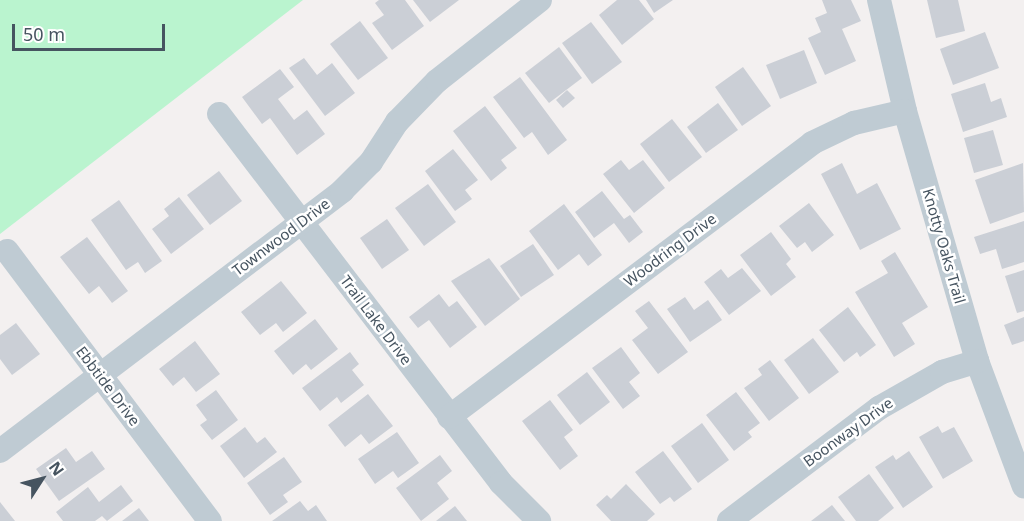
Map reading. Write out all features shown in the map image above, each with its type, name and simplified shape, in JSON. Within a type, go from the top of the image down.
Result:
[{"type":"street","name":"Townwood Drive","points":[[0,451],[301,223],[370,162],[397,122],[437,81],[540,0]]},
{"type":"street","name":"Knotty Oaks Trail","points":[[879,0],[905,111],[977,361],[1024,487]]},
{"type":"street","name":"Woodring Drive","points":[[449,417],[812,143],[854,123],[905,111]]},
{"type":"street","name":"Trail Lake Drive","points":[[219,114],[449,417],[501,483],[539,521]]},
{"type":"street","name":"Ebbtide Drive","points":[[7,251],[210,521]]},
{"type":"street","name":"Boonway Drive","points":[[729,521],[879,408],[942,372],[977,361]]},
{"type":"green space","points":[[0,0],[303,0],[0,234]]},
{"type":"building","points":[[379,0],[405,0],[424,26],[392,50],[372,23],[384,15],[375,3]]},
{"type":"building","points":[[413,0],[459,0],[430,22]]},
{"type":"building","points":[[617,0],[639,0],[654,19],[622,45],[599,15]]},
{"type":"building","points":[[646,0],[673,0],[654,13]]},
{"type":"building","points":[[822,0],[851,0],[861,21],[842,29],[856,61],[825,75],[808,38],[821,32],[815,18],[827,13]]},
{"type":"building","points":[[927,0],[958,0],[965,31],[936,38]]},
{"type":"building","points":[[360,21],[388,58],[358,80],[330,44]]},
{"type":"building","points":[[591,22],[622,62],[592,84],[562,43]]},
{"type":"building","points":[[985,32],[999,68],[953,85],[940,49]]},
{"type":"building","points":[[559,47],[582,78],[549,103],[525,73]]},
{"type":"building","points":[[804,50],[817,83],[780,99],[766,65]]},
{"type":"building","points":[[304,58],[317,75],[332,63],[355,93],[325,116],[289,68]]},
{"type":"building","points":[[743,67],[771,106],[742,126],[715,87]]},
{"type":"building","points":[[280,69],[294,87],[278,99],[294,120],[307,110],[325,134],[297,155],[270,118],[262,124],[242,97]]},
{"type":"building","points":[[520,77],[567,140],[548,155],[532,132],[524,138],[493,97]]},
{"type":"building","points":[[985,83],[991,102],[1001,98],[1007,117],[963,132],[951,94]]},
{"type":"building","points":[[567,90],[575,98],[563,108],[556,100]]},
{"type":"building","points":[[718,103],[738,130],[706,153],[687,127]]},
{"type":"building","points":[[485,106],[517,148],[501,160],[507,168],[491,181],[453,131]]},
{"type":"building","points":[[672,119],[702,157],[669,182],[640,144]]},
{"type":"building","points":[[993,130],[1003,165],[974,173],[964,138]]},
{"type":"building","points":[[453,149],[478,180],[465,190],[472,199],[455,211],[425,171]]},
{"type":"building","points":[[621,160],[629,170],[643,160],[665,188],[634,213],[603,174]]},
{"type":"building","points":[[842,163],[857,194],[877,183],[901,229],[860,250],[821,174]]},
{"type":"building","points":[[1023,163],[1024,212],[990,224],[975,180]]},
{"type":"building","points":[[219,171],[242,201],[210,225],[187,195]]},
{"type":"building","points":[[428,184],[456,222],[424,246],[395,208]]},
{"type":"building","points":[[602,191],[624,219],[630,215],[643,232],[629,243],[614,223],[594,238],[575,212]]},
{"type":"building","points":[[179,197],[204,229],[171,254],[152,229],[169,216],[164,209]]},
{"type":"building","points":[[119,200],[162,261],[145,273],[138,262],[126,270],[91,220]]},
{"type":"building","points":[[809,203],[834,235],[812,252],[805,242],[797,248],[779,226]]},
{"type":"building","points":[[564,204],[602,255],[588,266],[579,254],[558,270],[529,231]]},
{"type":"building","points":[[387,219],[409,250],[382,269],[360,238]]},
{"type":"building","points":[[1024,221],[1024,262],[1002,269],[996,249],[980,254],[974,237]]},
{"type":"building","points":[[771,232],[791,259],[786,264],[796,277],[771,296],[740,255]]},
{"type":"building","points":[[87,237],[128,291],[112,303],[99,286],[89,294],[60,257]]},
{"type":"building","points":[[533,244],[554,275],[521,297],[500,266]]},
{"type":"building","points":[[895,252],[928,307],[902,323],[915,344],[894,357],[855,292],[888,273],[881,261]]},
{"type":"building","points":[[489,258],[520,299],[485,326],[451,281]]},
{"type":"building","points":[[742,268],[761,291],[729,315],[704,282],[721,269],[728,278]]},
{"type":"building","points":[[1024,270],[1024,311],[1017,313],[1005,276]]},
{"type":"building","points":[[281,281],[307,313],[283,332],[276,323],[260,335],[241,312]]},
{"type":"building","points":[[439,294],[449,307],[457,301],[477,327],[450,348],[429,320],[418,328],[409,317]]},
{"type":"building","points":[[685,297],[694,310],[708,300],[722,320],[690,342],[667,309]]},
{"type":"building","points":[[649,301],[688,352],[658,374],[632,340],[648,328],[635,311]]},
{"type":"building","points":[[848,307],[876,345],[860,357],[857,352],[844,362],[819,330]]},
{"type":"building","points":[[1024,317],[1024,341],[1012,345],[1004,325]]},
{"type":"building","points":[[315,319],[338,349],[311,370],[306,364],[293,375],[274,351]]},
{"type":"building","points":[[16,323],[40,354],[12,375],[0,359],[0,335]]},
{"type":"building","points":[[813,338],[839,372],[809,394],[784,360]]},
{"type":"building","points":[[195,341],[220,374],[196,392],[184,377],[173,386],[159,369]]},
{"type":"building","points":[[621,347],[640,373],[629,382],[640,396],[623,409],[592,368]]},
{"type":"building","points":[[350,352],[359,364],[352,370],[364,385],[341,403],[337,397],[320,411],[302,388]]},
{"type":"building","points":[[770,360],[799,398],[769,421],[744,388],[762,375],[758,369]]},
{"type":"building","points":[[587,372],[610,402],[580,425],[557,395]]},
{"type":"building","points":[[216,390],[238,420],[212,440],[200,425],[207,420],[196,405]]},
{"type":"building","points":[[736,392],[760,423],[748,432],[752,437],[734,451],[706,415]]},
{"type":"building","points":[[368,394],[393,426],[369,444],[361,434],[345,447],[328,425]]},
{"type":"building","points":[[550,400],[573,430],[564,437],[578,456],[560,470],[522,421]]},
{"type":"building","points":[[702,423],[729,460],[698,483],[671,446]]},
{"type":"building","points":[[938,426],[942,433],[954,427],[973,461],[943,479],[919,437]]},
{"type":"building","points":[[245,427],[257,443],[265,437],[277,452],[244,478],[220,446]]},
{"type":"building","points":[[397,432],[419,463],[398,478],[393,471],[375,484],[358,459]]},
{"type":"building","points":[[66,448],[76,462],[92,451],[105,469],[59,501],[36,469]]},
{"type":"building","points":[[663,451],[692,489],[674,502],[670,497],[660,504],[635,472]]},
{"type":"building","points":[[909,451],[933,487],[903,508],[875,467],[893,455],[896,460]]},
{"type":"building","points":[[440,455],[452,471],[437,483],[449,499],[421,521],[396,488]]},
{"type":"building","points":[[284,457],[302,482],[283,495],[288,502],[270,515],[247,483]]},
{"type":"building","points":[[869,474],[894,508],[878,521],[856,521],[838,497]]},
{"type":"building","points":[[626,484],[655,514],[647,521],[611,521],[596,505],[607,495],[611,499]]},
{"type":"building","points":[[121,485],[133,501],[107,521],[102,516],[95,521],[63,521],[56,512],[88,487],[99,502]]},
{"type":"building","points":[[300,501],[308,511],[316,505],[327,521],[272,521]]},
{"type":"building","points":[[0,502],[15,521],[0,521]]},
{"type":"building","points":[[832,505],[845,521],[811,521]]},
{"type":"building","points":[[455,506],[467,521],[436,521]]},
{"type":"building","points":[[139,508],[149,521],[122,521]]}]
